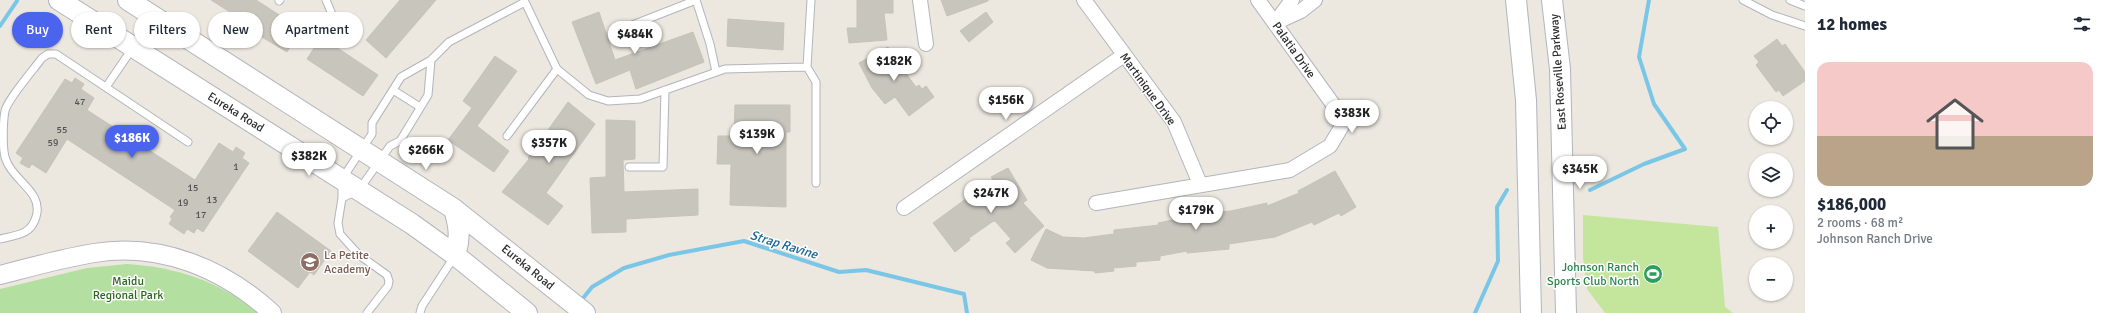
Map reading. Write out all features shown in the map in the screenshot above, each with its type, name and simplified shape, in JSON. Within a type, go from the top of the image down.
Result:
[{"type":"main road","name":"Eureka Road","points":[[59,0],[348,189],[412,224],[455,255],[526,312]]},
{"type":"main road","name":"Eureka Road","points":[[128,0],[380,160],[454,209],[585,313]]},
{"type":"main road","points":[[1516,0],[1526,100],[1531,313]]},
{"type":"main road","name":"East Roseville Parkway","points":[[1552,0],[1560,69],[1566,313]]},
{"type":"main road","points":[[454,209],[460,230],[459,244],[455,255]]},
{"type":"street","points":[[920,0],[926,44]]},
{"type":"street","name":"Martinique Drive","points":[[1084,0],[1174,122],[1200,184]]},
{"type":"street","name":"Palatia Drive","points":[[1200,184],[1290,170],[1330,146],[1345,121],[1258,0]]},
{"type":"street","points":[[1275,22],[1292,0]]},
{"type":"street","points":[[1275,22],[1301,11],[1315,0]]},
{"type":"street","points":[[904,208],[1124,55]]},
{"type":"street","points":[[1096,202],[1200,184]]},
{"type":"street","points":[[0,275],[95,252],[118,251],[158,253],[177,258],[218,274],[245,290],[272,313]]},
{"type":"lane","points":[[326,0],[331,12]]},
{"type":"lane","points":[[617,31],[696,0],[710,44],[716,72]]},
{"type":"lane","points":[[811,0],[807,67],[816,82],[816,183]]},
{"type":"lane","points":[[1743,0],[1772,15],[1805,26]]},
{"type":"lane","points":[[1790,0],[1805,6]]},
{"type":"lane","points":[[367,313],[388,286],[389,281],[387,275],[359,255],[340,234],[338,223],[348,189],[361,148],[372,134],[372,123],[401,77],[431,60],[449,42],[524,1],[557,69],[589,94],[608,101],[640,99],[716,72],[735,68],[807,67]]},
{"type":"lane","points":[[106,87],[133,47]]},
{"type":"lane","points":[[0,239],[24,233],[34,226],[37,214],[37,202],[30,191],[11,170],[5,160],[5,111],[7,106],[42,58],[48,54],[56,54],[188,142]]},
{"type":"lane","points":[[348,189],[380,160],[390,146],[400,141],[428,95],[431,60]]},
{"type":"lane","points":[[507,136],[557,69]]},
{"type":"lane","points":[[393,90],[420,108]]},
{"type":"lane","points":[[629,167],[663,166],[665,90]]},
{"type":"lane","points":[[420,313],[422,306],[455,255]]},
{"type":"green space","name":"Johnson Ranch Sports Club North","points":[[1583,215],[1718,227],[1725,307],[1733,313],[1605,313],[1587,289],[1583,258]]},
{"type":"green space","name":"Maidu Regional Park","points":[[127,264],[162,268],[180,272],[213,284],[228,292],[257,313],[0,313],[0,289],[87,268]]},
{"type":"building","points":[[211,0],[256,0],[275,12],[271,12],[271,42],[263,38],[263,12],[230,12]]},
{"type":"building","points":[[400,0],[436,0],[386,58],[366,40]]},
{"type":"building","points":[[857,0],[893,0],[893,13],[884,13],[887,40],[849,43],[847,28],[857,28]]},
{"type":"building","points":[[941,0],[988,0],[988,1],[947,16]]},
{"type":"building","points":[[599,12],[615,60],[693,32],[704,62],[636,89],[630,70],[596,84],[572,22]]},
{"type":"building","points":[[986,12],[993,22],[969,42],[960,31]]},
{"type":"building","points":[[728,19],[784,23],[783,50],[727,46]]},
{"type":"building","points":[[1777,39],[1782,46],[1785,44],[1805,72],[1805,81],[1783,96],[1779,90],[1776,92],[1756,65],[1759,62],[1754,56]]},
{"type":"building","points":[[888,47],[902,74],[905,72],[916,87],[919,85],[922,89],[926,86],[934,97],[909,116],[895,97],[885,104],[872,88],[859,63]]},
{"type":"building","points":[[280,48],[289,48],[287,52]]},
{"type":"building","points":[[314,48],[338,48],[378,75],[363,96],[307,59]]},
{"type":"building","points":[[495,56],[517,71],[477,126],[509,151],[494,172],[448,140],[472,108],[463,101]]},
{"type":"building","points":[[75,78],[84,84],[81,89],[94,98],[87,110],[195,180],[219,143],[233,152],[236,147],[245,153],[242,158],[249,163],[203,232],[197,228],[194,233],[187,229],[184,234],[169,224],[172,219],[170,217],[175,210],[67,139],[46,173],[32,164],[29,168],[20,163],[23,158],[16,153],[65,79],[72,83]]},
{"type":"building","points":[[568,102],[595,124],[546,193],[563,206],[548,225],[502,192],[529,159],[528,158]]},
{"type":"building","points":[[735,105],[790,105],[790,132],[786,132],[786,207],[730,205],[731,164],[717,164],[718,136],[734,136]]},
{"type":"building","points":[[606,120],[635,121],[635,159],[623,160],[624,192],[698,189],[698,215],[626,219],[626,232],[592,233],[590,178],[606,177]]},
{"type":"building","points":[[1008,168],[1027,200],[1023,203],[1044,226],[1015,253],[1006,243],[1011,239],[995,221],[969,238],[970,240],[955,252],[933,223],[993,179],[991,177]]},
{"type":"building","points":[[1335,171],[1356,207],[1341,216],[1339,213],[1314,225],[1312,222],[1275,237],[1229,244],[1229,249],[1187,253],[1187,251],[1160,256],[1160,260],[1136,262],[1136,266],[1113,268],[1114,271],[1095,273],[1095,271],[1047,268],[1031,260],[1046,229],[1063,237],[1084,238],[1114,234],[1114,230],[1159,225],[1158,223],[1207,213],[1231,211],[1267,203],[1267,206],[1299,193],[1298,191]]},
{"type":"building","points":[[277,212],[331,251],[314,275],[310,272],[298,288],[248,251]]},
{"type":"waterway","points":[[1590,190],[1644,164],[1685,149],[1654,104],[1639,57],[1649,0]]},
{"type":"waterway","points":[[0,26],[17,1]]},
{"type":"waterway","name":"Strap Ravine","points":[[1475,313],[1498,261],[1497,207],[1507,190]]},
{"type":"waterway","name":"Strap Ravine","points":[[580,302],[592,287],[624,268],[669,255],[744,241],[839,272],[866,270],[964,294],[967,313]]},
{"type":"place","name":"La Petite Academy","points":[[310,262]]},
{"type":"place","name":"Johnson Ranch Sports Club North","points":[[1653,274]]}]
